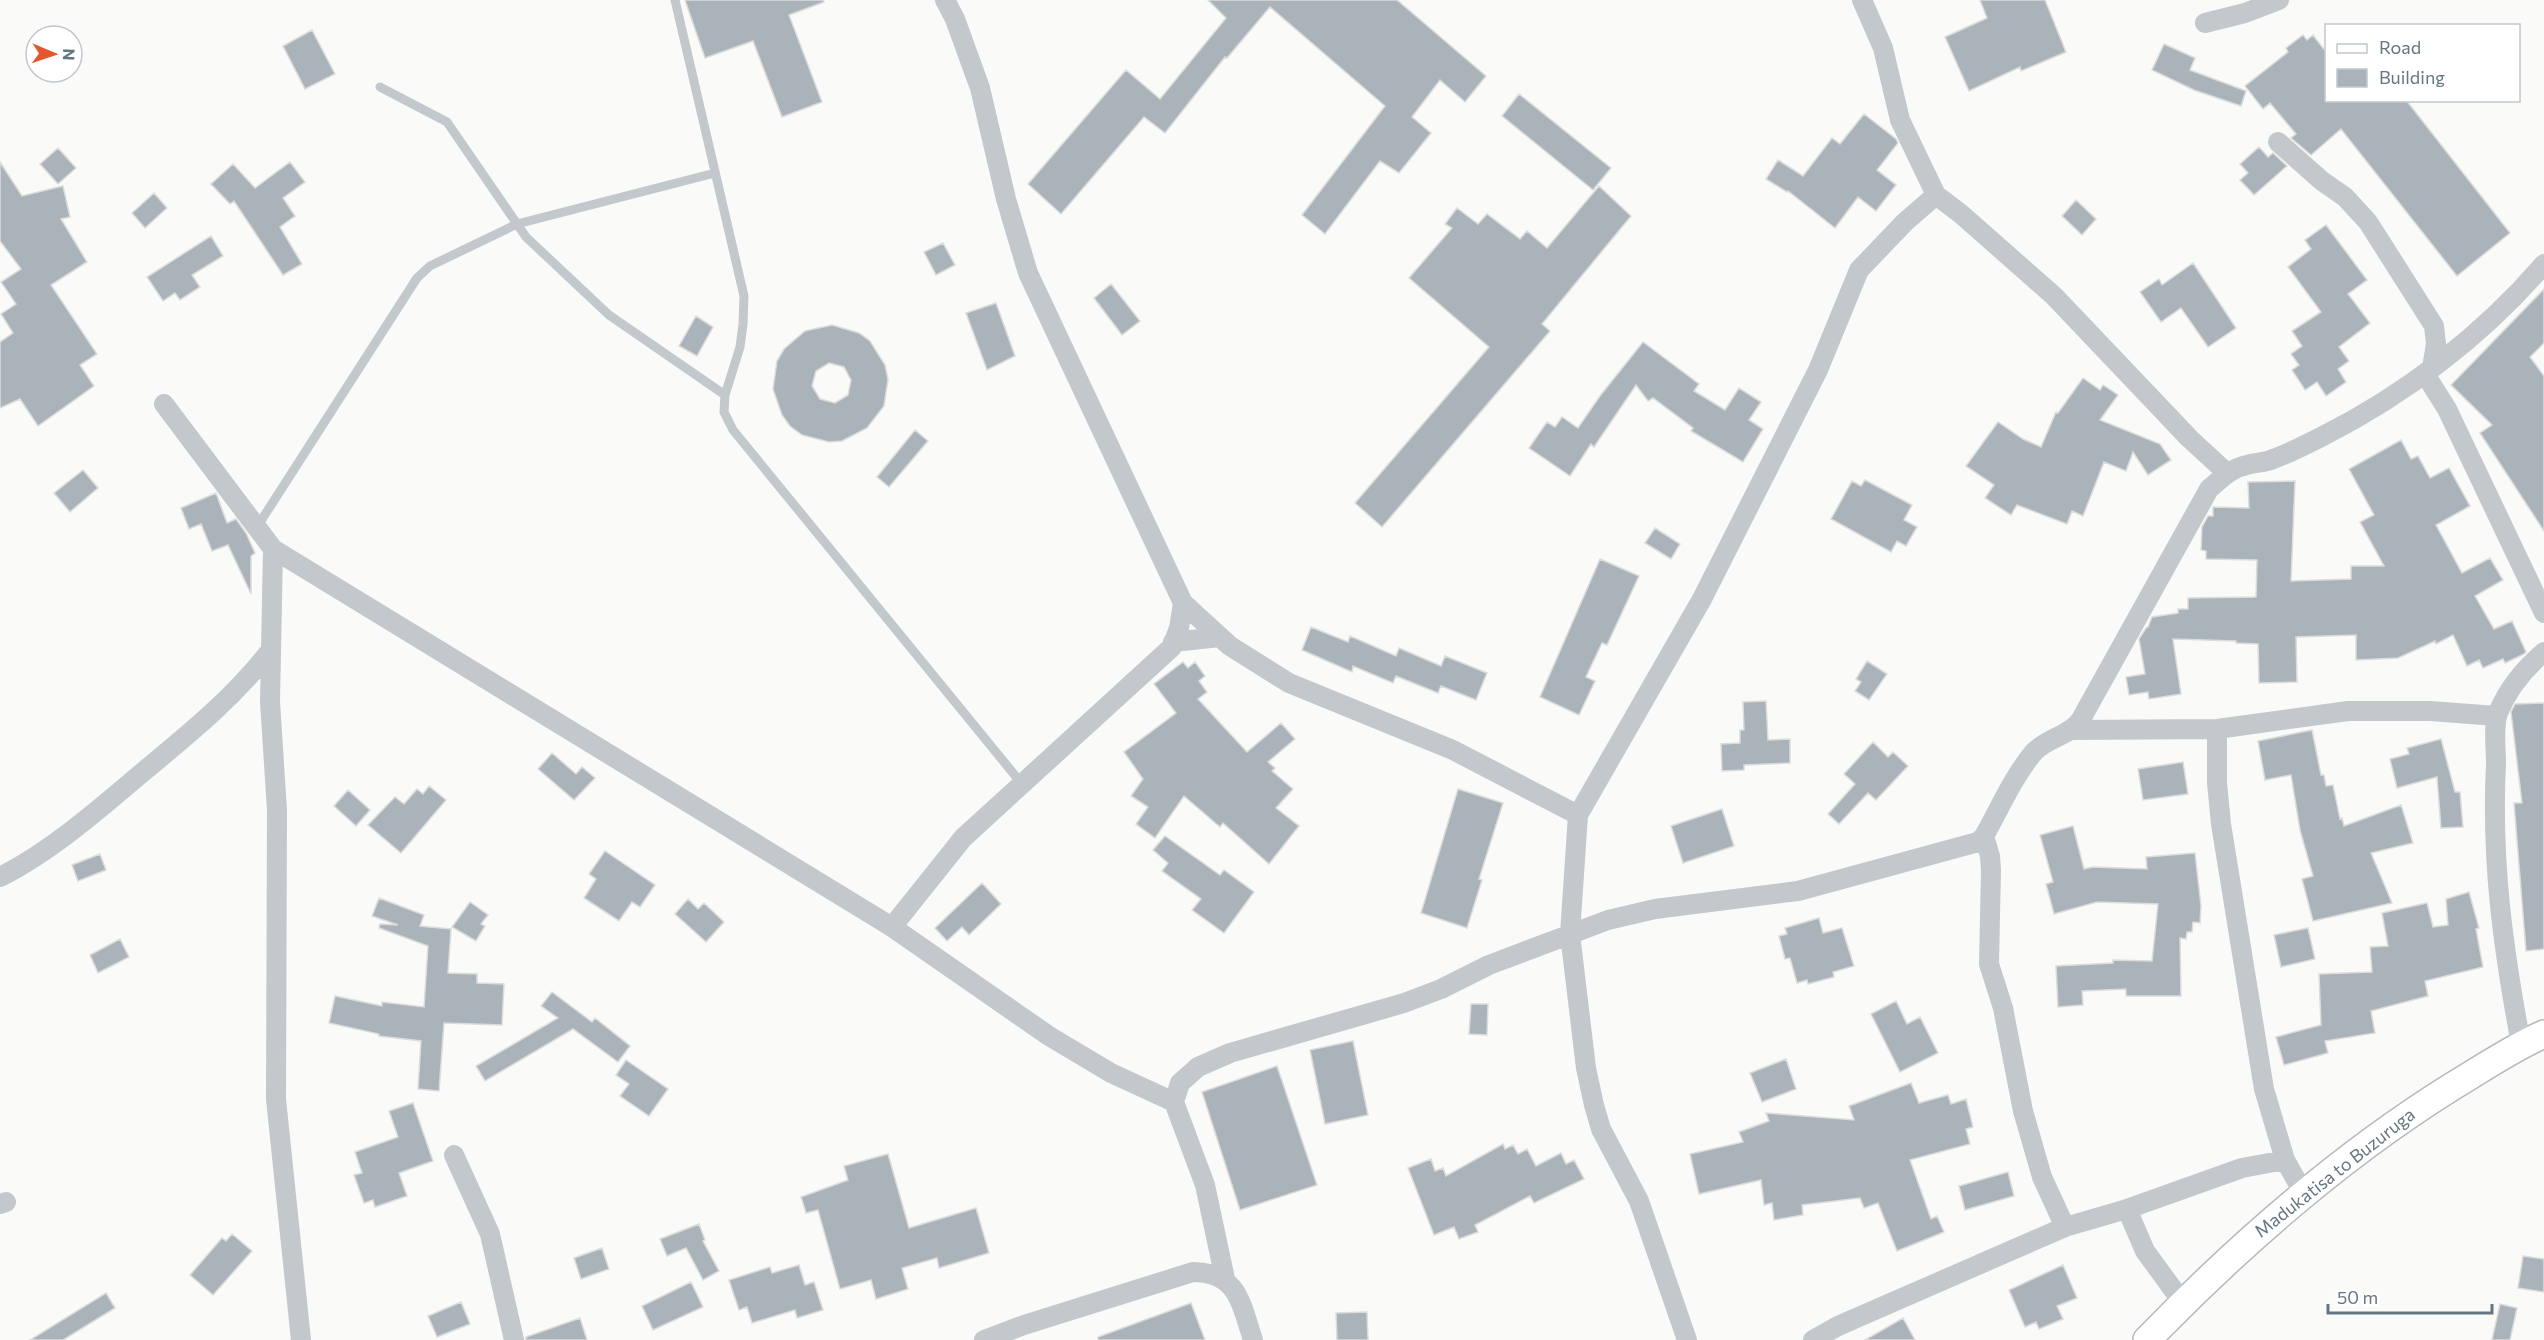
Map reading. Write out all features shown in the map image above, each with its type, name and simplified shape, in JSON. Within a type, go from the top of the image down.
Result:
[{"type":"main road","name":"Madukatisa to Buzuruga","points":[[2147,1340],[2241,1246],[2398,1120],[2533,1039]]},
{"type":"street","points":[[945,0],[955,19],[980,88],[1006,200],[1028,273],[1183,603],[1220,637],[1256,664],[1289,683],[1453,750],[1578,814]]},
{"type":"street","points":[[1862,0],[1883,48],[1900,120],[1936,195],[1961,214],[2054,297],[2190,439],[2227,473]]},
{"type":"street","points":[[2205,23],[2245,13],[2279,0]]},
{"type":"street","points":[[2277,142],[2322,181],[2345,197],[2368,222],[2434,326],[2436,344],[2428,371],[2544,613]]},
{"type":"street","points":[[1687,1340],[1639,1201],[1601,1129],[1586,1068],[1570,934],[1578,814],[1702,598],[1818,370],[1859,270],[1898,229],[1936,195]]},
{"type":"street","points":[[1253,1340],[1237,1295],[1225,1279],[1205,1185],[1174,1102],[1180,1083],[1198,1067],[1230,1053],[1404,1003],[1441,989],[1489,965],[1608,920],[1655,909],[1798,891],[1972,845],[1984,836],[2009,788],[2036,750],[2071,730],[2080,721],[2209,489],[2227,473],[2245,465],[2271,460],[2322,437],[2370,411],[2428,371],[2480,329],[2544,264]]},
{"type":"street","points":[[164,404],[273,549],[892,927],[1049,1036],[1111,1073],[1174,1102]]},
{"type":"street","points":[[273,549],[270,702],[277,810],[276,1099],[301,1340]]},
{"type":"street","points":[[892,927],[963,838],[1172,647],[1179,628],[1183,603]]},
{"type":"street","points":[[1173,642],[1220,637]]},
{"type":"street","points":[[0,877],[19,868],[105,804],[213,714],[247,681],[270,651]]},
{"type":"street","points":[[2533,1039],[2508,971],[2494,857],[2497,716],[2508,692],[2526,669],[2544,652]]},
{"type":"street","points":[[2071,730],[2217,729],[2348,711],[2430,711],[2497,716]]},
{"type":"street","points":[[2217,729],[2217,783],[2221,824],[2264,1089],[2285,1160],[2304,1194]]},
{"type":"street","points":[[1984,836],[1990,856],[1991,870],[1989,964],[2003,1008],[2023,1111],[2042,1177],[2065,1227]]},
{"type":"street","points":[[454,1155],[490,1234],[514,1340]]},
{"type":"street","points":[[1813,1340],[1838,1326],[2065,1227],[2127,1209],[2242,1168],[2285,1160]]},
{"type":"street","points":[[2127,1209],[2145,1251],[2183,1303]]},
{"type":"street","points":[[984,1340],[1024,1325],[1193,1272],[1211,1272],[1225,1279]]},
{"type":"lane","points":[[675,0],[744,296],[740,348],[724,395],[724,412],[733,430],[1022,784]]},
{"type":"lane","points":[[380,87],[447,122],[526,237],[609,315],[724,395]]},
{"type":"lane","points":[[257,527],[417,278],[430,266],[517,224],[715,173]]},
{"type":"building","points":[[685,0],[823,0],[824,2],[789,15],[822,102],[782,117],[753,41],[705,58]]},
{"type":"building","points":[[1208,0],[1397,0],[1486,76],[1465,102],[1440,80],[1412,117],[1431,133],[1399,173],[1380,161],[1325,234],[1302,215],[1385,106],[1270,7],[1227,58],[1225,57],[1165,133],[1144,117],[1061,214],[1028,184],[1126,70],[1160,99],[1226,18]]},
{"type":"building","points":[[1980,0],[2045,0],[2066,52],[2021,71],[2020,67],[1969,91],[1945,37],[1987,18]]},
{"type":"building","points":[[312,30],[335,74],[305,89],[283,46]]},
{"type":"building","points":[[2303,35],[2307,40],[2313,35],[2325,51],[2325,102],[2408,102],[2510,233],[2457,276],[2341,129],[2311,155],[2291,138],[2296,134],[2270,103],[2263,109],[2245,86],[2288,52],[2286,48]]},
{"type":"building","points":[[2164,44],[2195,58],[2190,70],[2246,91],[2241,106],[2194,90],[2152,70]]},
{"type":"building","points":[[1519,94],[1611,168],[1593,190],[1502,116]]},
{"type":"building","points":[[1864,114],[1898,143],[1877,170],[1896,185],[1876,211],[1858,197],[1835,228],[1788,191],[1766,179],[1778,160],[1803,176],[1832,138],[1840,144]]},
{"type":"building","points":[[2259,147],[2268,157],[2273,153],[2287,166],[2254,195],[2240,180],[2248,173],[2240,164]]},
{"type":"building","points":[[58,148],[76,168],[58,184],[40,164]]},
{"type":"building","points":[[0,162],[22,196],[63,186],[70,217],[61,219],[87,262],[51,285],[97,354],[80,365],[94,386],[38,426],[20,399],[0,408],[0,342],[13,333],[1,314],[16,304],[1,282],[21,269],[0,241]]},
{"type":"building","points":[[290,162],[305,182],[283,198],[295,216],[280,227],[302,264],[283,275],[234,201],[230,204],[211,184],[233,164],[255,188]]},
{"type":"building","points":[[1599,186],[1631,216],[1542,324],[1550,331],[1382,527],[1355,503],[1489,347],[1409,278],[1452,228],[1445,224],[1457,208],[1478,224],[1487,214],[1520,239],[1527,231],[1547,248]]},
{"type":"building","points":[[154,193],[167,208],[145,228],[132,213]]},
{"type":"building","points":[[2076,200],[2096,219],[2082,235],[2062,216]]},
{"type":"building","points":[[2326,225],[2367,280],[2348,294],[2370,323],[2339,347],[2349,361],[2338,369],[2346,382],[2326,396],[2317,382],[2305,390],[2292,370],[2299,365],[2291,354],[2302,346],[2292,331],[2321,312],[2288,267],[2311,249],[2305,240]]},
{"type":"building","points":[[211,236],[223,256],[192,275],[200,287],[180,300],[175,293],[163,301],[147,277]]},
{"type":"building","points":[[943,243],[955,265],[936,275],[924,252]]},
{"type":"building","points":[[2193,263],[2236,328],[2208,347],[2181,308],[2161,322],[2140,292],[2159,279],[2162,285]]},
{"type":"building","points":[[1111,284],[1140,321],[1122,335],[1094,298]]},
{"type":"building","points":[[2544,289],[2544,343],[2530,357],[2544,376],[2544,531],[2480,433],[2492,425],[2451,385]]},
{"type":"building","points":[[996,303],[1015,356],[987,370],[966,313]]},
{"type":"building","points":[[696,316],[713,327],[697,356],[679,346]]},
{"type":"building","points":[[832,325],[859,333],[870,341],[885,365],[888,379],[884,406],[867,428],[842,441],[829,442],[802,435],[790,426],[782,415],[773,389],[777,361],[784,349],[805,331]],"holes":[[[829,363],[844,367],[851,380],[848,395],[835,403],[820,399],[812,386],[816,371]]]},
{"type":"building","points":[[1643,342],[1699,384],[1694,391],[1725,410],[1739,388],[1761,402],[1749,420],[1763,429],[1743,462],[1691,431],[1693,428],[1653,398],[1648,401],[1636,385],[1594,447],[1591,444],[1570,476],[1529,448],[1547,422],[1555,427],[1562,417],[1578,428]]},
{"type":"building","points":[[2083,378],[2100,390],[2103,385],[2118,395],[2100,420],[2160,444],[2171,460],[2148,475],[2133,452],[2126,471],[2104,462],[2083,516],[2072,511],[2067,524],[2017,505],[2011,515],[1985,498],[1994,485],[1966,466],[1998,422],[2023,439],[2041,447],[2056,412],[2058,413]]},
{"type":"building","points":[[915,430],[928,441],[889,487],[877,477]]},
{"type":"building","points":[[2401,440],[2411,459],[2418,456],[2430,478],[2449,468],[2470,506],[2436,525],[2462,573],[2490,558],[2503,580],[2475,596],[2494,629],[2512,621],[2526,652],[2524,654],[2505,663],[2503,659],[2483,668],[2479,660],[2467,666],[2453,635],[2398,658],[2356,660],[2356,635],[2296,637],[2297,682],[2259,683],[2258,644],[2173,639],[2181,694],[2149,699],[2148,692],[2129,695],[2126,677],[2145,674],[2139,639],[2152,617],[2178,613],[2178,609],[2188,609],[2188,598],[2256,597],[2257,560],[2206,559],[2206,551],[2201,550],[2202,527],[2208,516],[2213,516],[2213,507],[2249,508],[2248,482],[2295,481],[2291,581],[2351,579],[2351,566],[2384,566],[2360,522],[2374,515],[2349,469]]},
{"type":"building","points":[[83,470],[98,488],[70,512],[54,493]]},
{"type":"building","points":[[1865,480],[1912,505],[1904,520],[1917,527],[1906,546],[1897,541],[1891,552],[1831,519],[1852,481],[1861,486]]},
{"type":"building","points":[[216,493],[227,523],[236,519],[246,533],[255,553],[251,556],[251,594],[228,545],[212,551],[201,524],[189,529],[181,508]]},
{"type":"building","points":[[1655,528],[1680,544],[1671,559],[1645,543]]},
{"type":"building","points":[[1600,559],[1639,576],[1607,645],[1602,643],[1586,677],[1595,681],[1579,715],[1540,697]]},
{"type":"building","points":[[1311,627],[1348,642],[1350,636],[1396,656],[1399,648],[1441,666],[1445,656],[1487,673],[1476,700],[1441,686],[1438,693],[1396,676],[1393,683],[1353,666],[1352,672],[1302,650]]},
{"type":"building","points":[[1867,661],[1887,674],[1869,700],[1855,691],[1861,682],[1856,679]]},
{"type":"building","points":[[1183,662],[1188,668],[1195,662],[1205,676],[1199,681],[1207,692],[1198,699],[1247,752],[1281,723],[1295,739],[1268,762],[1275,768],[1272,771],[1293,789],[1276,808],[1299,826],[1269,864],[1223,823],[1220,827],[1184,796],[1155,838],[1136,824],[1148,807],[1131,796],[1143,779],[1124,752],[1176,713],[1154,684]]},
{"type":"building","points":[[1766,701],[1768,740],[1790,739],[1790,763],[1744,765],[1744,770],[1722,771],[1721,744],[1740,743],[1740,730],[1744,730],[1743,702]]},
{"type":"building","points":[[2544,703],[2544,949],[2526,951],[2514,803],[2522,803],[2511,712],[2515,704]]},
{"type":"building","points":[[2312,730],[2321,775],[2324,775],[2326,786],[2333,785],[2340,819],[2342,818],[2344,826],[2401,805],[2413,843],[2371,853],[2392,903],[2313,921],[2302,879],[2313,876],[2300,830],[2291,775],[2265,780],[2258,741]]},
{"type":"building","points":[[2441,739],[2455,792],[2460,792],[2463,827],[2441,828],[2437,777],[2397,788],[2390,759],[2409,754],[2407,748]]},
{"type":"building","points":[[1873,742],[1888,757],[1893,752],[1908,766],[1876,800],[1868,793],[1839,824],[1828,814],[1855,784],[1844,774]]},
{"type":"building","points":[[552,753],[576,774],[582,767],[595,778],[574,800],[538,769]]},
{"type":"building","points":[[2183,762],[2188,794],[2143,800],[2138,769]]},
{"type":"building","points":[[429,786],[446,800],[401,853],[368,825],[395,797],[404,804],[417,789],[423,794]]},
{"type":"building","points":[[1458,789],[1503,803],[1479,879],[1482,880],[1467,928],[1421,913]]},
{"type":"building","points":[[348,790],[370,810],[356,826],[334,806]]},
{"type":"building","points":[[1722,809],[1734,846],[1683,863],[1671,826]]},
{"type":"building","points":[[2073,826],[2084,869],[2093,867],[2147,869],[2146,857],[2195,853],[2201,906],[2200,923],[2193,922],[2192,932],[2187,932],[2186,939],[2180,938],[2181,996],[2126,996],[2126,989],[2082,991],[2083,1005],[2058,1007],[2056,966],[2113,963],[2113,960],[2152,961],[2158,904],[2097,902],[2054,914],[2046,884],[2053,882],[2040,835]]},
{"type":"building","points":[[1165,836],[1220,875],[1224,870],[1254,892],[1224,933],[1192,910],[1201,899],[1162,871],[1168,863],[1153,850]]},
{"type":"building","points":[[605,851],[655,885],[640,907],[632,902],[619,921],[584,898],[596,879],[589,874]]},
{"type":"building","points":[[100,854],[106,870],[78,881],[72,865]]},
{"type":"building","points":[[982,883],[1001,904],[969,935],[962,927],[947,941],[935,928]]},
{"type":"building","points":[[2469,892],[2479,928],[2476,929],[2483,967],[2425,981],[2428,996],[2371,1011],[2375,1033],[2325,1041],[2328,1053],[2284,1065],[2276,1037],[2321,1025],[2319,974],[2372,972],[2370,947],[2388,946],[2382,913],[2427,903],[2433,927],[2448,925],[2446,899]]},
{"type":"building","points":[[379,898],[424,915],[420,926],[451,929],[448,973],[477,974],[477,983],[504,984],[502,1025],[444,1023],[439,1091],[418,1089],[421,1041],[379,1036],[379,1034],[329,1023],[335,996],[382,1006],[382,1002],[424,1007],[428,946],[379,928],[380,924],[398,925],[372,916]]},
{"type":"building","points":[[688,899],[698,909],[704,903],[724,922],[706,942],[675,914]]},
{"type":"building","points":[[470,902],[488,915],[481,924],[485,926],[476,941],[452,927]]},
{"type":"building","points":[[1819,918],[1823,933],[1842,928],[1854,966],[1833,972],[1834,977],[1808,984],[1807,980],[1797,983],[1790,958],[1785,959],[1779,936],[1787,934],[1785,928]]},
{"type":"building","points":[[2308,928],[2315,959],[2281,967],[2274,935]]},
{"type":"building","points":[[120,939],[129,957],[98,973],[90,955]]},
{"type":"building","points":[[552,992],[592,1022],[595,1018],[630,1046],[618,1062],[573,1029],[485,1081],[476,1066],[558,1018],[541,1006]]},
{"type":"building","points":[[1896,1001],[1907,1024],[1920,1017],[1938,1053],[1900,1072],[1871,1014]]},
{"type":"building","points":[[1471,1004],[1488,1004],[1487,1035],[1469,1034]]},
{"type":"building","points":[[1353,1041],[1368,1115],[1325,1124],[1310,1050]]},
{"type":"building","points":[[1786,1059],[1796,1089],[1762,1102],[1750,1073]]},
{"type":"building","points":[[626,1060],[668,1089],[649,1116],[620,1096],[629,1084],[616,1075]]},
{"type":"building","points":[[1277,1066],[1317,1185],[1240,1210],[1202,1092]]},
{"type":"building","points":[[1911,1083],[1919,1103],[1948,1095],[1951,1104],[1966,1099],[1973,1127],[1966,1129],[1970,1144],[1910,1160],[1931,1219],[1937,1216],[1944,1232],[1897,1251],[1878,1203],[1864,1208],[1860,1198],[1802,1205],[1803,1215],[1774,1220],[1772,1203],[1764,1205],[1761,1180],[1699,1194],[1690,1154],[1743,1142],[1739,1132],[1769,1121],[1766,1113],[1854,1120],[1849,1106]]},
{"type":"building","points":[[413,1103],[433,1161],[399,1173],[407,1196],[375,1207],[373,1200],[364,1203],[354,1175],[362,1173],[355,1152],[398,1137],[389,1111]]},
{"type":"building","points":[[1503,1144],[1505,1149],[1513,1145],[1518,1154],[1527,1149],[1536,1166],[1561,1153],[1566,1164],[1574,1160],[1584,1179],[1534,1203],[1530,1196],[1475,1225],[1478,1232],[1459,1239],[1454,1227],[1434,1235],[1408,1168],[1431,1159],[1435,1171],[1443,1168],[1446,1176]]},
{"type":"building","points":[[888,1154],[909,1228],[976,1208],[989,1253],[939,1268],[937,1258],[902,1268],[908,1289],[876,1299],[871,1280],[840,1289],[818,1210],[806,1213],[801,1197],[848,1180],[844,1166]]},
{"type":"building","points":[[2008,1172],[2014,1196],[1965,1210],[1959,1186]]},
{"type":"building","points":[[699,1224],[705,1240],[703,1241],[719,1271],[703,1280],[686,1248],[667,1256],[660,1239]]},
{"type":"building","points":[[232,1234],[252,1251],[213,1295],[190,1275],[222,1238],[226,1241]]},
{"type":"building","points":[[602,1248],[609,1269],[581,1279],[574,1258]]},
{"type":"building","points":[[2523,1256],[2544,1259],[2544,1292],[2518,1288]]},
{"type":"building","points":[[799,1265],[805,1285],[814,1282],[823,1310],[797,1318],[795,1310],[752,1323],[747,1307],[739,1310],[729,1280],[770,1267],[772,1273]]},
{"type":"building","points":[[2063,1265],[2077,1298],[2057,1306],[2063,1319],[2039,1329],[2036,1322],[2025,1327],[2009,1290]]},
{"type":"building","points":[[691,1282],[703,1307],[653,1330],[642,1306]]},
{"type":"building","points":[[106,1293],[115,1308],[63,1340],[30,1340]]},
{"type":"building","points":[[461,1302],[470,1324],[437,1337],[428,1316]]},
{"type":"building","points":[[1191,1303],[1205,1340],[1098,1340],[1098,1337]]},
{"type":"building","points":[[2500,1304],[2517,1308],[2510,1340],[2492,1340]]},
{"type":"building","points":[[1367,1312],[1368,1340],[1337,1340],[1336,1313]]},
{"type":"building","points":[[580,1318],[587,1340],[526,1340],[526,1337]]},
{"type":"building","points":[[1903,1318],[1915,1340],[1865,1340]]}]
